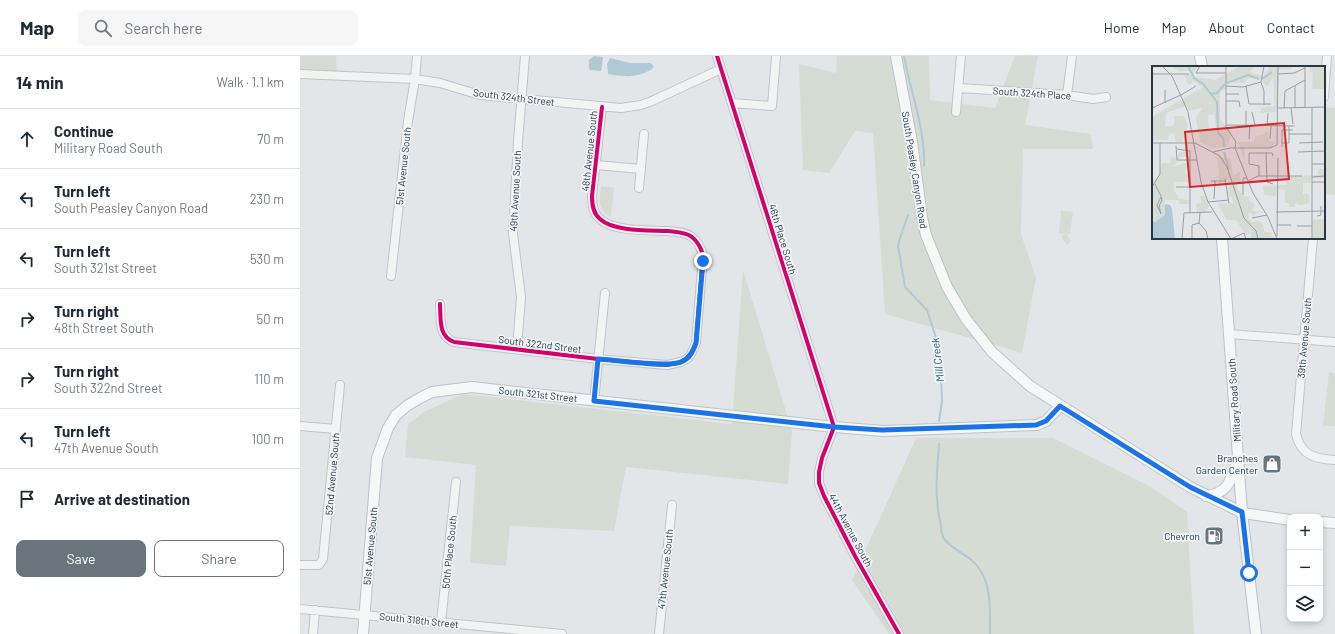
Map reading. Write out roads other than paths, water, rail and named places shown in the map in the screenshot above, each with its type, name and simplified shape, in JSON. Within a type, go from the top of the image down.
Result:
[{"type":"main road","name":"South Peasley Canyon Road","points":[[896,56],[912,142],[922,217],[926,235],[947,287],[966,319],[992,352],[1030,386],[1166,473],[1206,496],[1242,512],[1257,516],[1287,520]]},
{"type":"main road","points":[[1200,56],[1202,66]]},
{"type":"main road","name":"Military Road South","points":[[1222,239],[1242,512],[1256,634]]},
{"type":"main road","name":"South 321st Street","points":[[377,458],[388,428],[396,416],[408,405],[432,392],[472,387],[834,427],[882,430],[1036,425],[1046,421],[1060,406]]},
{"type":"main road","name":"51st Avenue South","points":[[362,634],[377,458]]},
{"type":"main road","points":[[1206,496],[1219,493],[1227,485],[1238,458]]},
{"type":"main road","points":[[1323,522],[1335,523]]},
{"type":"street","name":"51st Avenue South","points":[[391,276],[408,121],[417,56]]},
{"type":"street","name":"49th Avenue South","points":[[517,349],[521,297],[513,234],[525,56]]},
{"type":"street","name":"46th Place South","points":[[717,56],[834,427]]},
{"type":"street","points":[[732,103],[772,106],[776,56]]},
{"type":"street","points":[[956,112],[961,56]]},
{"type":"street","points":[[1067,95],[1072,56]]},
{"type":"street","points":[[1325,90],[1329,60]]},
{"type":"street","name":"South 324th Street","points":[[300,74],[415,78],[440,82],[480,94],[621,108],[641,105],[722,69]]},
{"type":"street","name":"South 324th Place","points":[[959,88],[1067,95],[1093,99],[1106,97]]},
{"type":"street","name":"48th Avenue South","points":[[602,107],[592,206],[600,220],[608,225],[620,228],[687,234],[698,243],[703,255],[696,343],[688,358]]},
{"type":"street","points":[[639,188],[644,134]]},
{"type":"street","name":"48th Avenue South","points":[[596,165],[641,169]]},
{"type":"street","name":"39th Avenue South","points":[[1313,239],[1297,417],[1297,439],[1301,447],[1309,454],[1318,458],[1335,460]]},
{"type":"street","points":[[594,401],[605,293]]},
{"type":"street","name":"South 322nd Street","points":[[440,304],[442,331],[445,337],[454,342],[598,359],[667,365],[681,362],[688,358]]},
{"type":"street","points":[[1229,334],[1335,342]]},
{"type":"street","name":"52nd Avenue South","points":[[300,565],[319,565],[322,563],[325,553],[340,385]]},
{"type":"street","points":[[300,426],[336,429]]},
{"type":"street","name":"44th Avenue South","points":[[834,427],[822,458],[819,472],[819,483],[824,496],[852,549],[899,634]]},
{"type":"street","name":"50th Place South","points":[[441,622],[456,482]]},
{"type":"street","name":"47th Avenue South","points":[[659,634],[672,505]]},
{"type":"street","name":"South 318th Street","points":[[300,609],[441,622],[475,630],[562,634]]},
{"type":"street","points":[[313,634],[315,610]]},
{"type":"water","points":[[594,56],[603,58],[601,71],[590,70],[589,68],[589,60]]},
{"type":"water","points":[[610,58],[630,63],[650,63],[654,67],[645,73],[632,76],[608,74],[607,64]]},
{"type":"waterway","name":"Mill Creek","points":[[904,56],[923,140],[924,166]]},
{"type":"waterway","name":"Mill Creek","points":[[908,215],[898,246],[905,287],[927,310],[938,344],[942,401],[939,421]]},
{"type":"waterway","name":"Mill Creek","points":[[939,444],[937,505],[941,530],[945,540],[977,565],[982,574],[986,583],[990,603],[990,634]]},
{"type":"place","name":"Branches Garden Center","points":[[1272,464]]},
{"type":"place","name":"Chevron","points":[[1214,536]]}]
